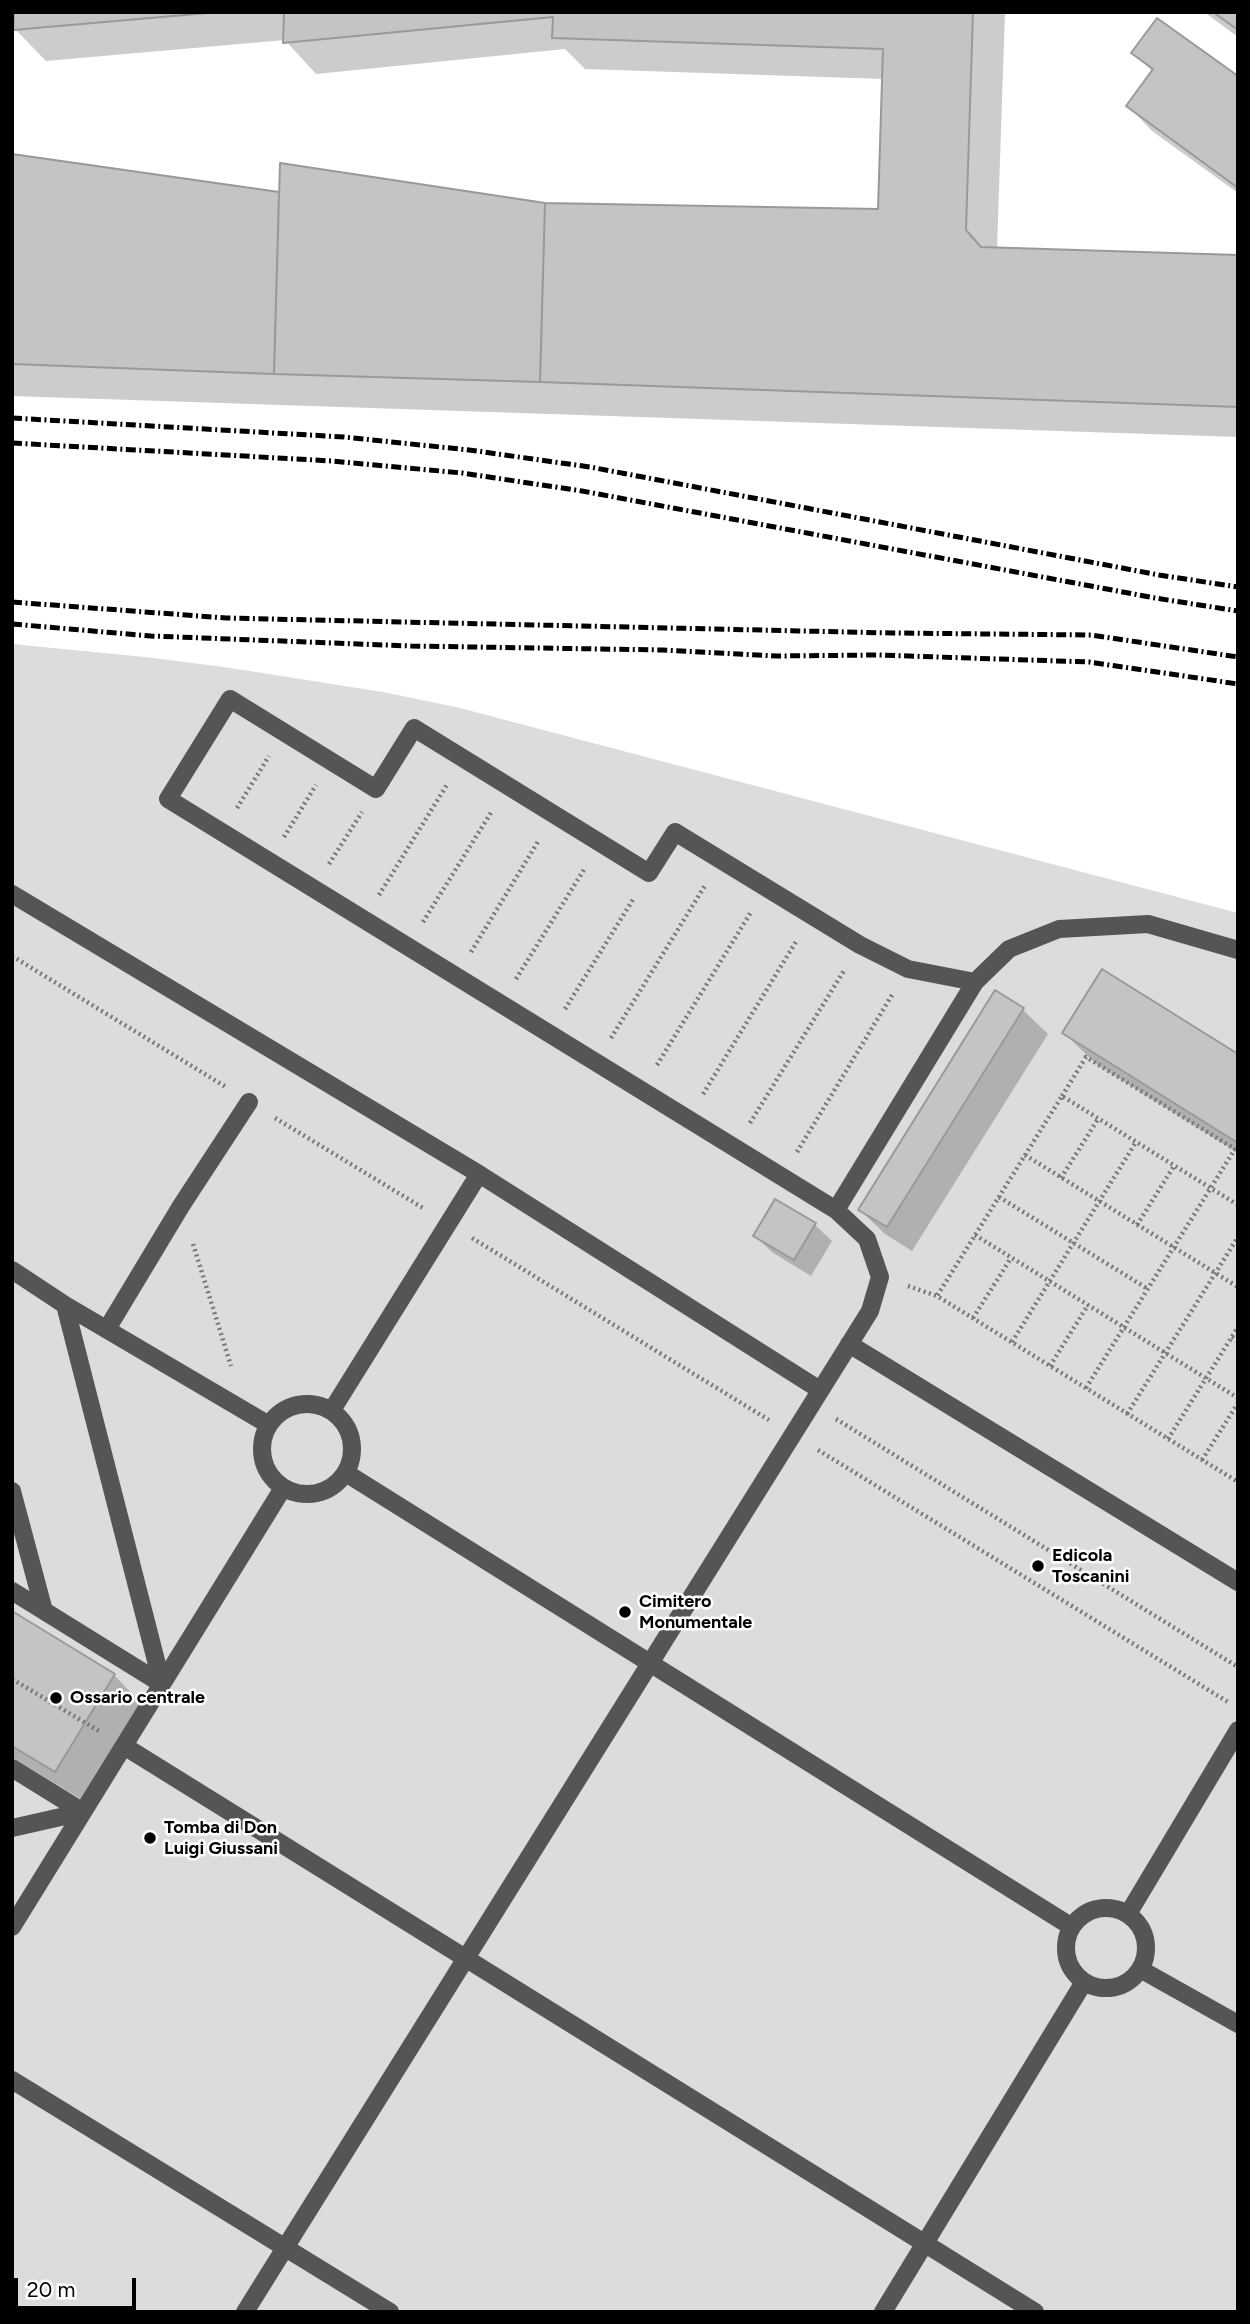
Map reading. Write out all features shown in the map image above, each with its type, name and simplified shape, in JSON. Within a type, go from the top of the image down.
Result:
[{"type":"lane","points":[[245,2312],[870,1311],[880,1277],[867,1239],[836,1210],[168,799],[230,699],[376,789],[414,728],[649,873],[675,832],[908,970],[975,982]]},
{"type":"lane","points":[[12,894],[479,1174],[816,1397]]},
{"type":"lane","points":[[836,1210],[975,982],[1009,949],[1059,929],[1148,925],[1238,950]]},
{"type":"lane","points":[[107,1329],[181,1206],[249,1102]]},
{"type":"lane","points":[[332,1410],[479,1174]]},
{"type":"lane","points":[[12,1270],[65,1305],[269,1425]]},
{"type":"lane","points":[[65,1305],[162,1684]]},
{"type":"lane","points":[[849,1344],[1238,1582]]},
{"type":"lane","points":[[318,1405],[332,1410],[350,1432],[352,1460],[346,1473],[337,1485],[325,1492],[296,1494],[283,1488],[269,1473],[261,1452],[269,1425],[278,1414],[290,1407],[318,1405]]},
{"type":"lane","points":[[346,1473],[1072,1927]]},
{"type":"lane","points":[[12,1927],[283,1488]]},
{"type":"lane","points":[[12,1491],[44,1611]]},
{"type":"lane","points":[[12,1591],[162,1684]]},
{"type":"lane","points":[[1128,1914],[1238,1730]]},
{"type":"lane","points":[[124,1746],[1035,2312]]},
{"type":"lane","points":[[12,1768],[83,1812]]},
{"type":"lane","points":[[12,1828],[83,1812]]},
{"type":"lane","points":[[1115,1908],[1128,1914],[1137,1922],[1146,1945],[1145,1958],[1140,1969],[1132,1979],[1121,1985],[1108,1988],[1084,1982],[1068,1963],[1066,1938],[1072,1927],[1080,1917],[1091,1910],[1115,1908]]},
{"type":"lane","points":[[1140,1969],[1238,2024]]},
{"type":"lane","points":[[883,2312],[1084,1982]]},
{"type":"lane","points":[[12,2080],[390,2312]]},
{"type":"path","points":[[222,832],[284,732]]},
{"type":"path","points":[[363,919],[463,759]]},
{"type":"path","points":[[269,862],[331,761]]},
{"type":"path","points":[[408,947],[508,786]]},
{"type":"path","points":[[314,889],[376,789]]},
{"type":"path","points":[[455,976],[555,815]]},
{"type":"path","points":[[501,1004],[601,843]]},
{"type":"path","points":[[596,1062],[721,860]]},
{"type":"path","points":[[550,1034],[649,873]]},
{"type":"path","points":[[642,1090],[766,887]]},
{"type":"path","points":[[687,1118],[813,915]]},
{"type":"path","points":[[735,1147],[860,944]]},
{"type":"path","points":[[12,957],[1238,1708]]},
{"type":"path","points":[[782,1176],[908,970]]},
{"type":"path","points":[[1086,1388],[1236,1150],[1086,1057],[937,1296],[1238,1482]]},
{"type":"path","points":[[1062,1096],[1238,1205]]},
{"type":"path","points":[[1061,1178],[1098,1119]]},
{"type":"path","points":[[1012,1342],[1136,1142]]},
{"type":"path","points":[[1025,1156],[1238,1287]]},
{"type":"path","points":[[1137,1225],[1174,1166]]},
{"type":"path","points":[[999,1197],[1148,1289]]},
{"type":"path","points":[[181,1206],[244,1411]]},
{"type":"path","points":[[975,1235],[1206,1378],[1238,1401],[1202,1460]]},
{"type":"path","points":[[1127,1413],[1238,1237]]},
{"type":"path","points":[[974,1318],[1011,1258]]},
{"type":"path","points":[[1050,1366],[1088,1306]]},
{"type":"path","points":[[1168,1439],[1238,1327]]},
{"type":"path","points":[[1231,1337],[1238,1340]]},
{"type":"path","points":[[816,1397],[1238,1667]]},
{"type":"path","points":[[12,1679],[85,1723]]},
{"type":"shaded area","name":"Cimitero Monumentale","points":[[12,644],[224,667],[383,692],[460,708],[1238,913],[1238,2312],[12,2312]]},
{"type":"building","points":[[14,12],[219,12],[13,30]]},
{"type":"building","points":[[284,12],[973,12],[966,230],[981,247],[1238,255],[1238,407],[540,382],[545,203],[878,209],[883,49],[552,38],[553,17],[283,43]]},
{"type":"building","points":[[1213,12],[1238,12],[1238,30]]},
{"type":"building","points":[[1157,18],[1238,76],[1238,188],[1126,106],[1153,69],[1131,53]]},
{"type":"building","points":[[12,154],[279,192],[274,374],[12,364]]},
{"type":"building","points":[[280,163],[545,203],[540,382],[274,374]]},
{"type":"building","points":[[1102,969],[1238,1054],[1238,1143],[1062,1033]]},
{"type":"building","points":[[995,990],[1024,1008],[887,1227],[858,1210]]},
{"type":"building","points":[[775,1199],[816,1223],[794,1260],[753,1236]]},
{"type":"building","name":"Ossario centrale","points":[[12,1611],[115,1674],[55,1772],[12,1746]]},
{"type":"railway","points":[[12,418],[344,437],[469,450],[590,467],[1159,575],[1238,587]]},
{"type":"railway","points":[[12,443],[332,461],[462,473],[582,491],[1155,598],[1238,611]]},
{"type":"railway","points":[[12,602],[226,618],[1091,635],[1238,657]]},
{"type":"railway","points":[[12,624],[151,636],[411,646],[1089,662],[1238,684]]},
{"type":"place","name":"Edicola Toscanini","points":[[1038,1566]]},
{"type":"place","name":"Cimitero Monumentale","points":[[625,1612]]},
{"type":"place","name":"Ossario centrale","points":[[56,1698]]},
{"type":"place","name":"Tomba di Don Luigi Giussani","points":[[150,1838]]}]
